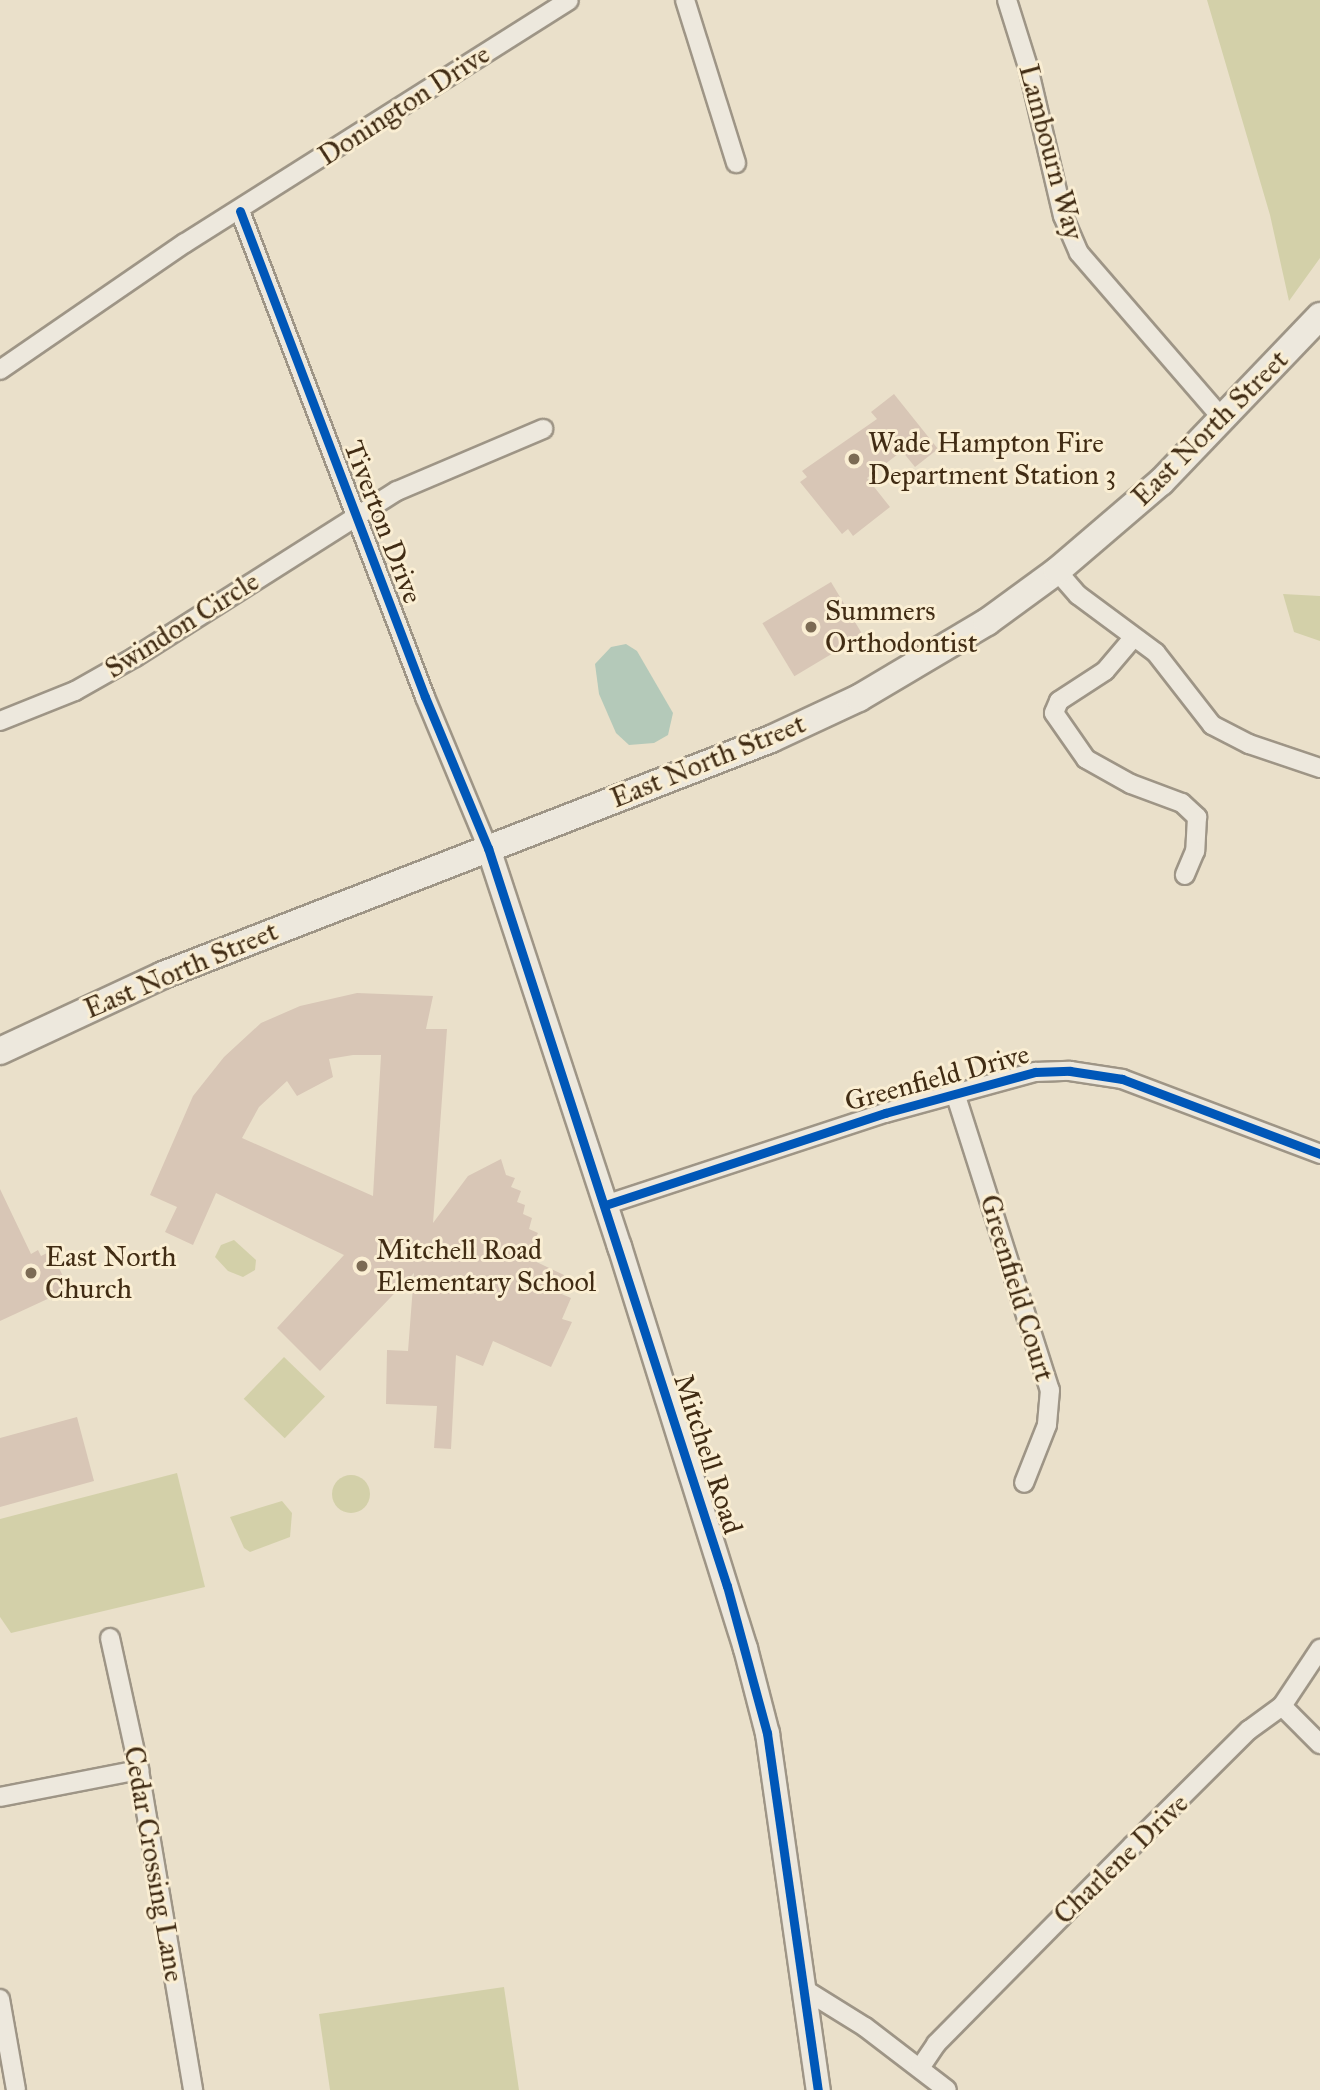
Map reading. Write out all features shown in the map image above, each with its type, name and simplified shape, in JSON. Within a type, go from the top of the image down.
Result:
[{"type":"main road","name":"East North Street","points":[[0,1051],[163,975],[771,739],[859,698],[987,622],[1057,571],[1161,482],[1320,316]]},
{"type":"street","name":"Donington Drive","points":[[240,211],[569,0]]},
{"type":"street","points":[[685,0],[736,163]]},
{"type":"street","name":"Lambourn Way","points":[[1007,0],[1028,67],[1063,216],[1079,253],[1223,419]]},
{"type":"street","points":[[0,370],[240,211]]},
{"type":"street","name":"Tiverton Drive","points":[[240,211],[488,849]]},
{"type":"street","name":"Swindon Circle","points":[[0,721],[75,691],[135,657],[397,491],[543,429]]},
{"type":"street","points":[[1057,571],[1078,595],[1175,671],[1212,725],[1250,744],[1320,768]]},
{"type":"street","points":[[1133,638],[1105,671],[1059,701],[1054,713],[1086,760],[1131,784],[1182,803],[1196,817],[1195,851],[1185,875]]},
{"type":"street","name":"Mitchell Road","points":[[488,849],[727,1587],[766,1733],[807,1991],[818,2090]]},
{"type":"street","name":"Greenfield Drive","points":[[605,1205],[955,1093],[1035,1072],[1109,1076],[1320,1154]]},
{"type":"street","name":"Greenfield Court","points":[[955,1093],[1050,1390],[1047,1425],[1024,1483]]},
{"type":"street","name":"Cedar Crossing Lane","points":[[110,1638],[139,1770],[193,2090]]},
{"type":"street","name":"Charlene Drive","points":[[920,2068],[936,2044],[1113,1864],[1249,1730],[1282,1706],[1320,1649]]},
{"type":"street","points":[[1282,1706],[1320,1744]]},
{"type":"street","points":[[0,1797],[139,1770]]},
{"type":"street","points":[[807,1991],[920,2068],[947,2090]]},
{"type":"street","points":[[0,1999],[16,2090]]},
{"type":"shaded area","points":[[1207,0],[1320,0],[1320,258],[1289,301],[1270,215]]},
{"type":"shaded area","points":[[1283,594],[1320,596],[1320,641],[1294,632]]},
{"type":"shaded area","points":[[626,644],[637,651],[673,713],[668,735],[654,743],[629,745],[616,733],[599,694],[595,664],[611,647]]},
{"type":"shaded area","points":[[234,1240],[256,1260],[255,1270],[243,1277],[228,1271],[215,1257],[221,1245]]},
{"type":"shaded area","points":[[284,1357],[325,1397],[285,1438],[244,1399]]},
{"type":"shaded area","points":[[177,1473],[205,1587],[11,1633],[0,1617],[0,1519]]},
{"type":"shaded area","points":[[351,1475],[365,1480],[370,1494],[365,1508],[351,1513],[337,1508],[332,1494],[337,1480]]},
{"type":"shaded area","points":[[282,1501],[292,1513],[290,1537],[250,1552],[244,1548],[230,1517]]},
{"type":"shaded area","points":[[504,1987],[519,2090],[330,2090],[319,2014]]},
{"type":"building","name":"Wade Hampton Fire Department Station 3","points":[[894,394],[938,449],[915,467],[902,451],[867,478],[890,507],[853,536],[848,529],[842,534],[800,482],[807,477],[802,471],[877,419],[871,412]]},
{"type":"building","name":"Summers Orthodontist","points":[[831,582],[863,635],[794,676],[762,623]]},
{"type":"building","points":[[357,993],[433,996],[426,1029],[447,1029],[433,1223],[468,1176],[501,1159],[506,1175],[515,1178],[511,1187],[521,1191],[517,1202],[525,1205],[523,1214],[532,1218],[529,1229],[538,1233],[526,1257],[564,1275],[557,1292],[571,1298],[562,1319],[572,1322],[551,1367],[493,1341],[483,1366],[456,1355],[451,1449],[434,1448],[437,1406],[386,1404],[387,1350],[408,1351],[414,1273],[320,1371],[277,1328],[344,1255],[216,1193],[193,1245],[165,1232],[177,1207],[150,1195],[193,1096],[224,1057],[261,1023],[300,1006]],"holes":[[[353,1055],[381,1055],[373,1196],[242,1138],[259,1107],[287,1081],[297,1096],[333,1077],[329,1059]]]},
{"type":"building","name":"East North Church","points":[[0,1189],[31,1254],[38,1250],[41,1256],[51,1251],[69,1289],[0,1321]]},
{"type":"building","points":[[77,1417],[94,1481],[0,1507],[0,1438]]},
{"type":"cycle path","points":[[240,211],[425,697],[488,848],[727,1586],[767,1733],[818,2090]]},
{"type":"cycle path","points":[[605,1205],[885,1113],[1035,1072],[1070,1071],[1122,1079],[1320,1154]]},
{"type":"place","name":"Wade Hampton Fire Department Station 3","points":[[854,459]]},
{"type":"place","name":"Summers Orthodontist","points":[[811,627]]},
{"type":"place","name":"Mitchell Road Elementary School","points":[[362,1266]]},
{"type":"place","name":"East North Church","points":[[31,1273]]}]
